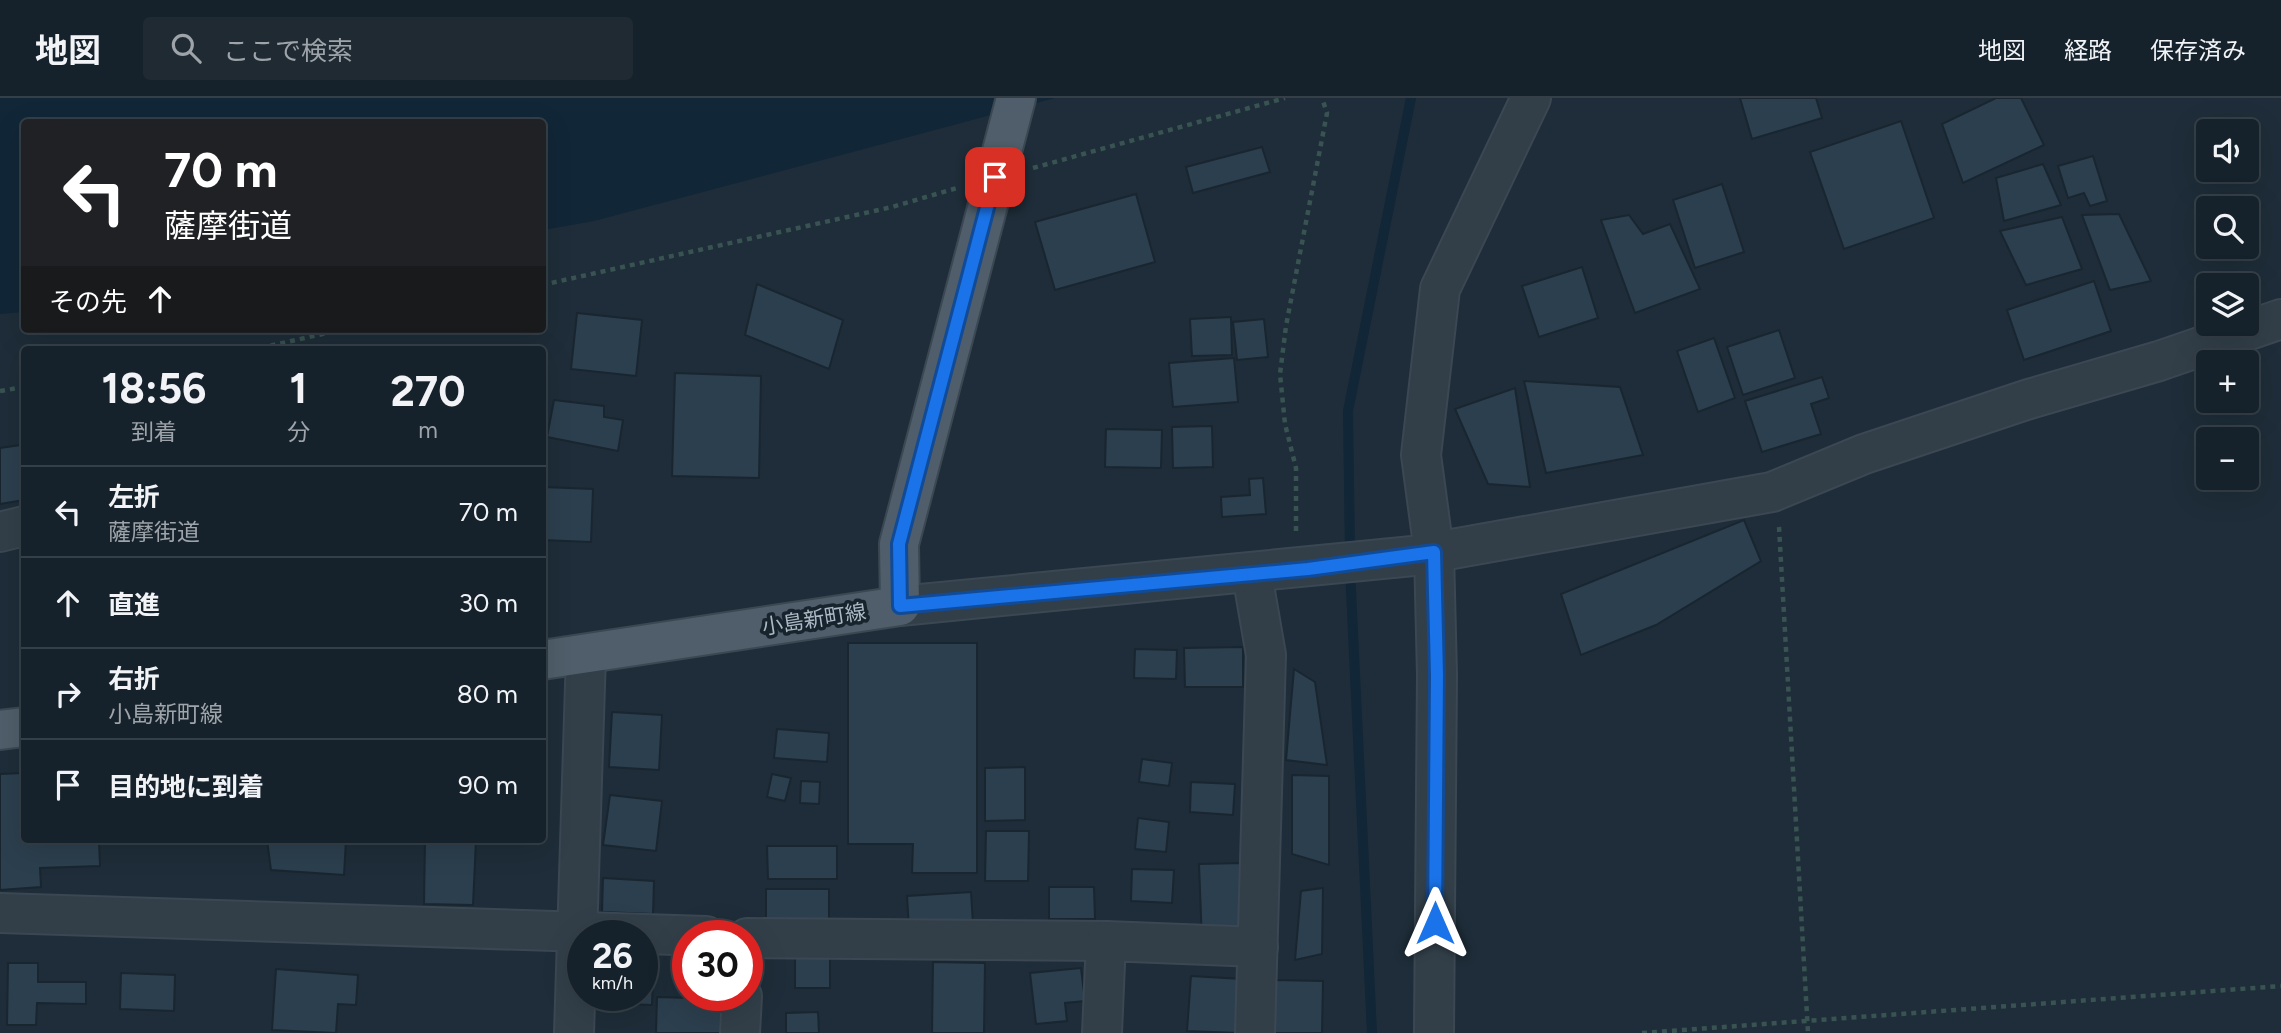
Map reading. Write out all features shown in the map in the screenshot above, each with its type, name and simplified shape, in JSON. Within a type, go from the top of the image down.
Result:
[{"type":"main road","points":[[900,606],[899,544],[1016,98]]},
{"type":"main road","name":"小島新町線","points":[[546,659],[900,606]]},
{"type":"main road","points":[[0,730],[21,727]]},
{"type":"street","points":[[1434,1033],[1437,675],[1423,554],[1421,456],[1440,289],[1531,98]]},
{"type":"street","points":[[900,606],[1252,574],[1423,554],[1772,492],[1864,454],[2029,399],[2159,361],[2281,319]]},
{"type":"street","points":[[0,532],[21,527]]},
{"type":"street","points":[[1252,574],[1266,655],[1255,1033]]},
{"type":"street","points":[[577,920],[586,654]]},
{"type":"street","points":[[0,913],[567,930]]},
{"type":"street","points":[[763,938],[1106,941],[1258,947]]},
{"type":"street","points":[[1102,1033],[1106,941]]},
{"type":"street","points":[[574,1033],[575,1011]]},
{"type":"street","points":[[740,1033],[741,1011]]},
{"type":"path","points":[[546,284],[892,207],[1000,162],[1094,154],[1285,98]]},
{"type":"path","points":[[1300,569],[1296,540],[1296,468],[1285,424],[1280,374],[1286,326],[1327,113],[1322,98]]},
{"type":"path","points":[[269,346],[327,333]]},
{"type":"path","points":[[0,391],[21,388]]},
{"type":"path","points":[[1772,492],[1779,522],[1808,1033]]},
{"type":"path","points":[[1642,1033],[2281,986]]},
{"type":"water","points":[[0,98],[1055,98],[594,221],[546,229],[546,119],[21,119],[21,312],[0,314]]},
{"type":"building","points":[[1740,98],[1816,98],[1822,118],[1752,139]]},
{"type":"building","points":[[1996,98],[2021,98],[2044,145],[1963,183],[1942,124]]},
{"type":"building","points":[[1901,121],[1934,218],[1844,249],[1810,152]]},
{"type":"building","points":[[1262,147],[1270,172],[1193,193],[1186,167]]},
{"type":"building","points":[[2093,156],[2107,201],[2090,206],[2084,193],[2068,198],[2058,166]]},
{"type":"building","points":[[2043,164],[2061,205],[2004,221],[1996,178]]},
{"type":"building","points":[[1722,184],[1744,252],[1695,268],[1673,200]]},
{"type":"building","points":[[1136,194],[1155,262],[1055,290],[1035,222]]},
{"type":"building","points":[[2119,214],[2151,281],[2110,290],[2082,215]]},
{"type":"building","points":[[1629,215],[1643,234],[1670,224],[1700,289],[1635,313],[1601,220]]},
{"type":"building","points":[[2062,217],[2082,269],[2026,285],[2000,231]]},
{"type":"building","points":[[1582,267],[1598,318],[1539,337],[1522,286]]},
{"type":"building","points":[[2094,281],[2111,331],[2024,360],[2007,310]]},
{"type":"building","points":[[757,284],[843,320],[829,369],[745,335]]},
{"type":"building","points":[[577,313],[642,320],[636,376],[571,369]]},
{"type":"building","points":[[1231,317],[1232,355],[1192,356],[1190,319]]},
{"type":"building","points":[[1264,319],[1268,357],[1237,360],[1233,322]]},
{"type":"building","points":[[1779,330],[1795,378],[1743,395],[1727,347]]},
{"type":"building","points":[[1714,338],[1735,398],[1698,412],[1677,351]]},
{"type":"building","points":[[1234,358],[1238,402],[1173,407],[1169,363]]},
{"type":"building","points":[[675,373],[761,376],[759,478],[672,476]]},
{"type":"building","points":[[1822,377],[1829,398],[1811,404],[1821,434],[1762,452],[1745,401]]},
{"type":"building","points":[[1524,381],[1620,387],[1643,455],[1546,473]]},
{"type":"building","points":[[1515,388],[1530,487],[1488,484],[1455,409]]},
{"type":"building","points":[[554,400],[604,406],[604,417],[623,420],[618,451],[547,437]]},
{"type":"building","points":[[1212,426],[1213,467],[1173,468],[1172,427]]},
{"type":"building","points":[[1106,429],[1162,430],[1161,468],[1105,467]]},
{"type":"building","points":[[21,445],[21,500],[0,504],[0,448]]},
{"type":"building","points":[[1263,478],[1266,514],[1222,517],[1221,497],[1250,495],[1249,479]]},
{"type":"building","points":[[546,487],[593,489],[591,542],[546,540]]},
{"type":"building","points":[[1744,520],[1761,561],[1656,625],[1581,655],[1561,594]]},
{"type":"building","points":[[848,643],[977,643],[977,873],[912,873],[913,844],[848,844]]},
{"type":"building","points":[[1243,647],[1243,687],[1185,687],[1184,648]]},
{"type":"building","points":[[1135,649],[1177,650],[1176,679],[1134,678]]},
{"type":"building","points":[[1294,669],[1315,682],[1327,765],[1286,760]]},
{"type":"building","points":[[612,712],[662,715],[659,770],[609,767]]},
{"type":"building","points":[[777,729],[829,733],[827,762],[774,758]]},
{"type":"building","points":[[1142,759],[1172,763],[1169,786],[1139,782]]},
{"type":"building","points":[[1025,767],[1025,820],[985,821],[985,768]]},
{"type":"building","points":[[21,773],[21,843],[99,843],[100,866],[40,868],[41,887],[0,890],[0,774]]},
{"type":"building","points":[[772,774],[791,778],[785,801],[767,797]]},
{"type":"building","points":[[1292,775],[1329,776],[1329,865],[1292,854]]},
{"type":"building","points":[[801,781],[820,782],[819,804],[800,803]]},
{"type":"building","points":[[1191,782],[1235,784],[1233,815],[1190,812]]},
{"type":"building","points":[[610,795],[662,801],[656,851],[603,845]]},
{"type":"building","points":[[1138,818],[1169,822],[1166,852],[1135,849]]},
{"type":"building","points":[[986,831],[1029,831],[1028,881],[985,881]]},
{"type":"building","points":[[267,843],[346,843],[344,875],[271,870]]},
{"type":"building","points":[[425,843],[476,843],[473,905],[424,904]]},
{"type":"building","points":[[767,846],[837,846],[837,879],[768,879]]},
{"type":"building","points":[[1243,863],[1245,941],[1202,942],[1199,864]]},
{"type":"building","points":[[1132,869],[1174,870],[1172,903],[1131,901]]},
{"type":"building","points":[[603,878],[654,881],[653,914],[602,912]]},
{"type":"building","points":[[1049,887],[1094,887],[1095,919],[1049,919]]},
{"type":"building","points":[[1323,888],[1322,954],[1295,960],[1301,891]]},
{"type":"building","points":[[766,889],[829,889],[829,928],[766,928]]},
{"type":"building","points":[[971,892],[974,941],[910,945],[907,896]]},
{"type":"building","points":[[795,954],[830,954],[830,988],[795,988]]},
{"type":"building","points":[[933,962],[985,963],[984,1033],[932,1033]]},
{"type":"building","points":[[8,963],[38,963],[38,982],[86,982],[86,1004],[37,1003],[36,1025],[7,1025]]},
{"type":"building","points":[[1081,968],[1085,1001],[1065,1003],[1067,1021],[1036,1024],[1030,973]]},
{"type":"building","points":[[276,969],[358,975],[356,1005],[338,1004],[336,1033],[272,1030]]},
{"type":"building","points":[[121,973],[175,975],[174,1011],[120,1009]]},
{"type":"building","points":[[1191,976],[1242,979],[1239,1033],[1187,1031]]},
{"type":"building","points":[[1273,980],[1323,981],[1322,1033],[1273,1033]]},
{"type":"building","points":[[658,997],[672,997],[672,1011],[725,1011],[724,1033],[656,1033]]},
{"type":"building","points":[[818,1012],[819,1033],[786,1033],[786,1013]]},
{"type":"waterway","points":[[1350,553],[1348,411],[1411,98]]},
{"type":"waterway","points":[[1350,569],[1372,1033]]},
{"type":"route","points":[[995,177],[899,544],[900,606],[1308,569],[1434,552],[1437,675],[1435,923]]}]
